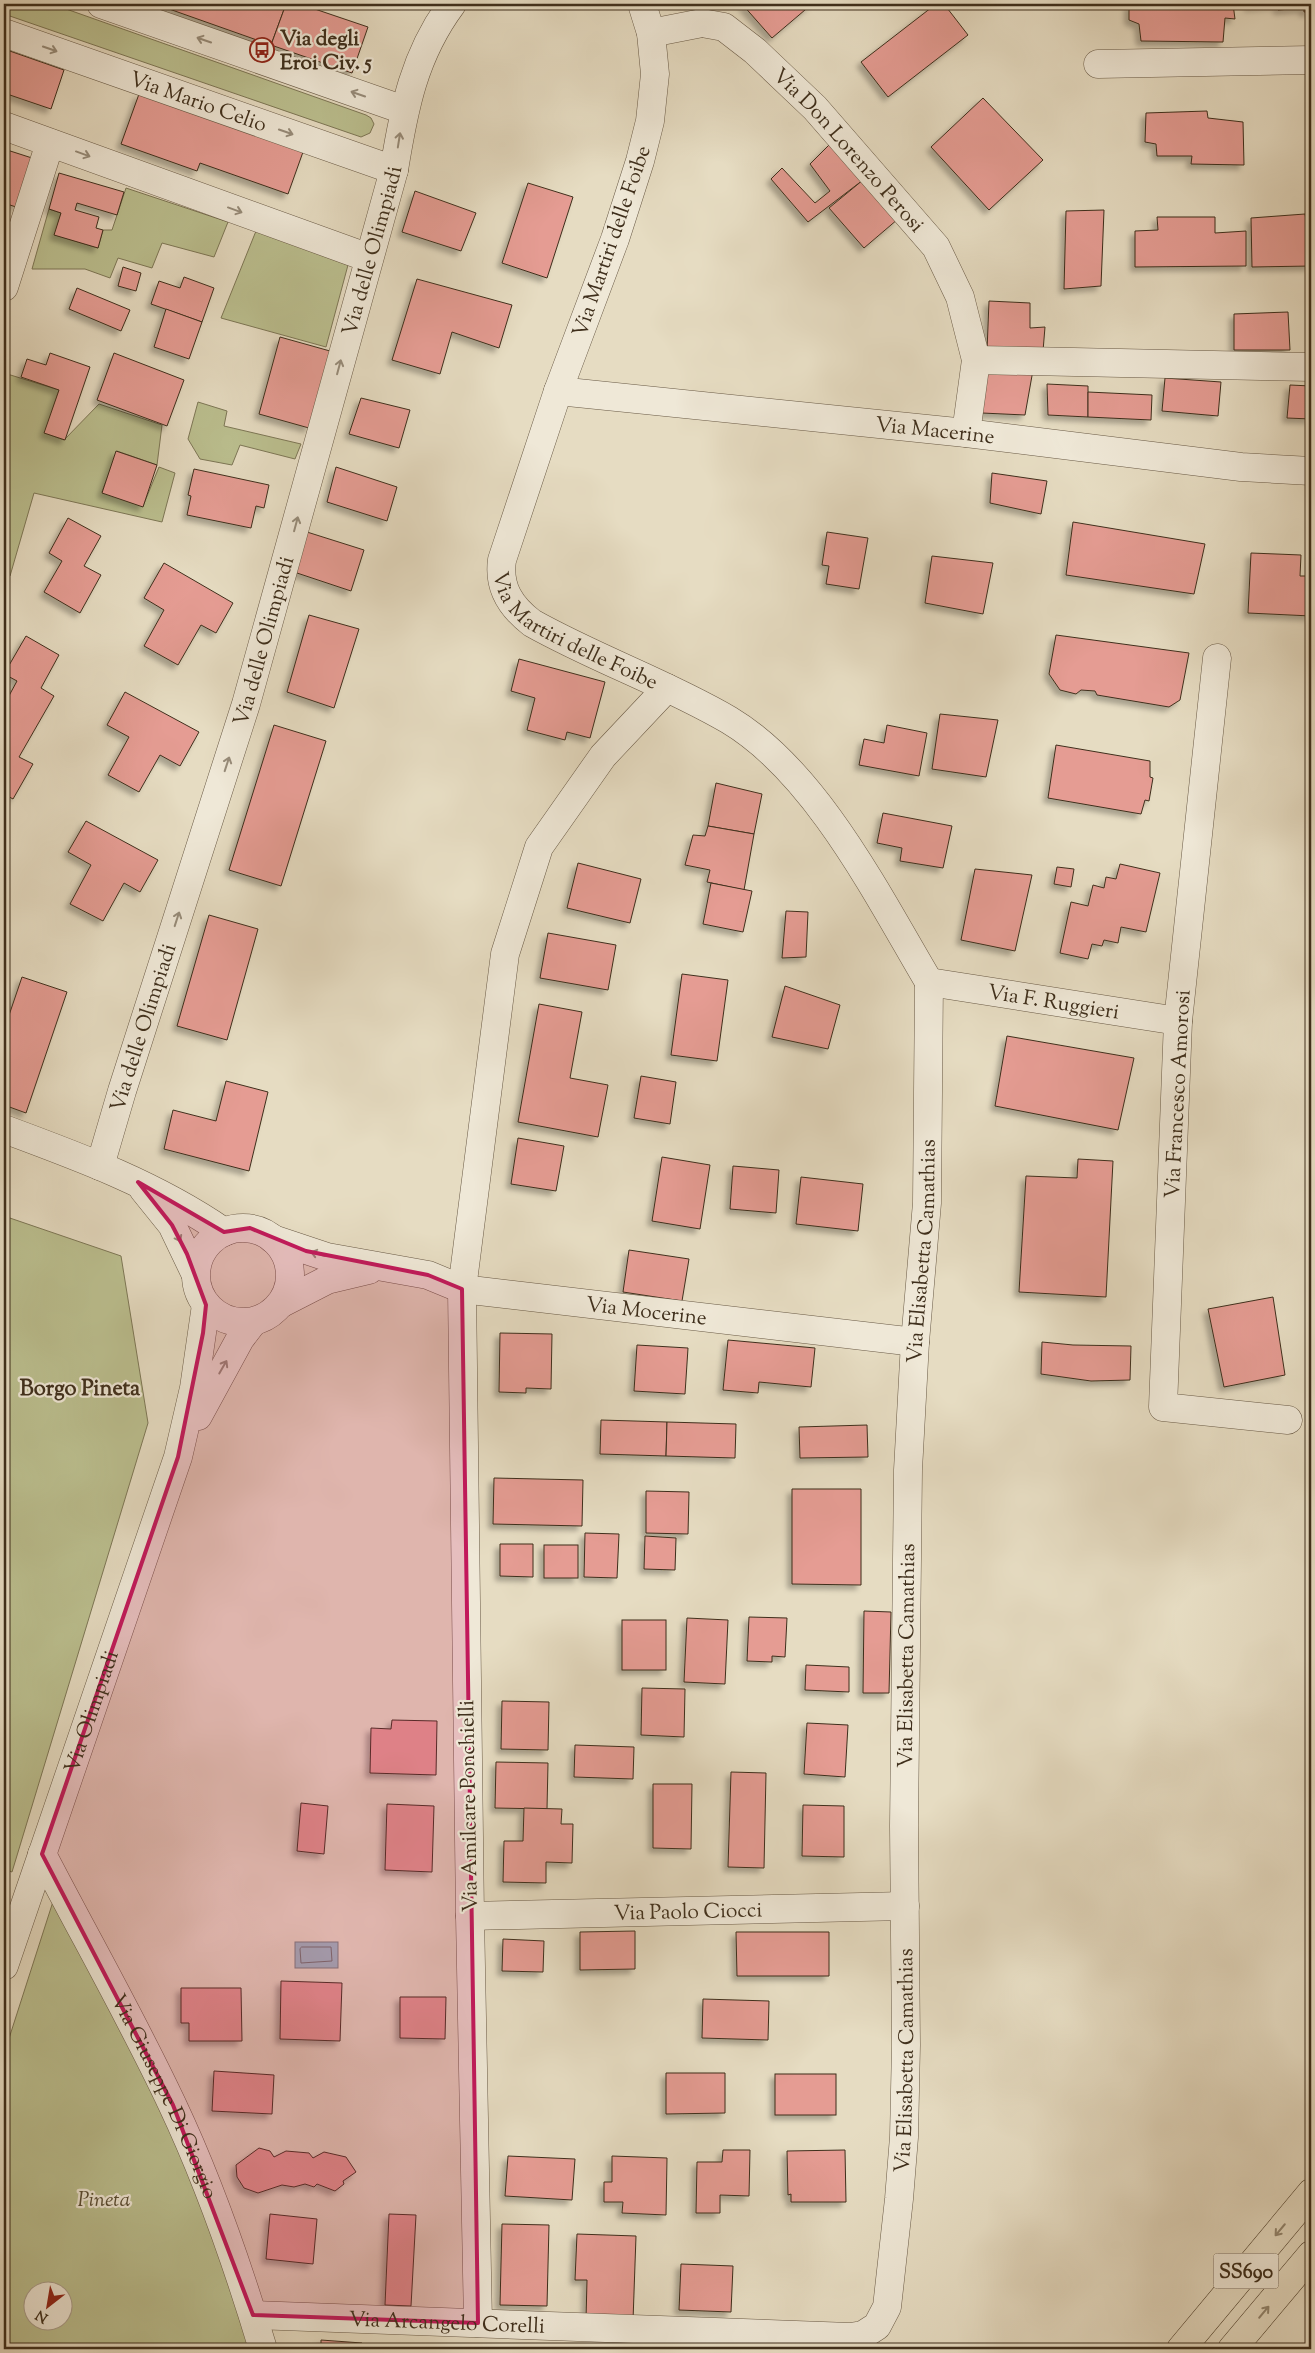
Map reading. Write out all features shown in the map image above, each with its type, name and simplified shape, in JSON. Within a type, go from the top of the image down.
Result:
[{"type":"highway","name":"SS690","points":[[1181,2349],[1311,2193]]},
{"type":"highway","name":"SS690","points":[[1232,2349],[1311,2255]]},
{"type":"street","points":[[101,4],[404,110]]},
{"type":"street","name":"Via delle Olimpiadi","points":[[100,1166],[122,1091],[246,704],[394,170],[404,110],[421,56],[438,23],[452,4]]},
{"type":"street","points":[[626,4],[651,33]]},
{"type":"street","name":"Via Martiri delle Foibe","points":[[642,4],[651,33],[655,74],[650,121],[640,161],[615,239],[558,390],[502,560],[501,570],[504,590],[516,609],[532,623],[667,688],[744,730],[794,775],[806,788],[847,848],[929,982]]},
{"type":"street","name":"Via Don Lorenzo Perosi","points":[[651,33],[702,23],[724,27],[816,108],[936,247],[960,297],[976,360],[966,433]]},
{"type":"street","name":"Via Mario Celio","points":[[4,33],[394,170]]},
{"type":"street","points":[[1098,64],[1311,60]]},
{"type":"street","points":[[4,126],[369,258]]},
{"type":"street","points":[[4,287],[50,143]]},
{"type":"street","points":[[976,360],[1311,367]]},
{"type":"street","name":"Via Macerine","points":[[558,390],[966,433],[1241,467],[1311,471]]},
{"type":"street","name":"Via Francesco Amorosi","points":[[1217,658],[1178,1021],[1163,1408],[1288,1420]]},
{"type":"street","name":"Via Amilcare Ponchielli","points":[[478,2323],[470,1916],[462,1289],[505,954],[539,846],[603,756],[667,688]]},
{"type":"street","name":"Via F. Ruggieri","points":[[929,982],[1178,1021]]},
{"type":"street","name":"Via Elisabetta Camathias","points":[[876,2326],[884,2316],[888,2299],[902,2157],[906,2074],[904,1826],[908,1470],[915,1342],[927,1203],[929,982]]},
{"type":"street","points":[[4,1129],[138,1182],[178,1202],[224,1232]]},
{"type":"street","points":[[138,1182],[172,1225],[195,1273],[200,1296],[206,1306],[215,1314],[240,1323],[253,1322],[271,1314],[282,1302],[288,1290],[290,1276],[288,1262],[283,1250],[273,1239],[262,1232],[250,1228],[236,1228],[212,1238],[198,1260],[195,1273]]},
{"type":"street","name":"Via Mocerine","points":[[273,1239],[327,1257],[428,1275],[462,1289],[915,1342]]},
{"type":"street","name":"Via Mocerine","points":[[282,1302],[327,1280],[382,1267]]},
{"type":"street","name":"Via Olimpiadi","points":[[4,1966],[178,1458],[194,1388],[206,1306]]},
{"type":"street","name":"Via Olimpiadi","points":[[178,1458],[218,1376],[242,1335],[253,1322]]},
{"type":"street","name":"Via Giuseppe Di Giorgio","points":[[42,1854],[173,2106],[227,2240],[263,2349]]},
{"type":"street","name":"Via Paolo Ciocci","points":[[470,1916],[905,1906]]},
{"type":"street","name":"Via Arcangelo Corelli","points":[[253,2315],[850,2337],[863,2335],[876,2326]]},
{"type":"highlighted area","points":[[138,1182],[224,1232],[250,1228],[306,1251],[428,1275],[462,1289],[478,2323],[253,2315],[173,2105],[42,1854],[178,1457],[203,1333],[206,1305],[187,1254],[172,1225]]},
{"type":"green space","points":[[4,4],[52,4],[366,115],[371,118],[374,124],[370,133],[361,137],[4,14]]},
{"type":"green space","points":[[126,188],[228,222],[214,257],[162,243],[152,268],[118,258],[110,278],[85,269],[32,269],[49,209],[61,213],[55,235],[98,248],[103,230],[112,230]]},
{"type":"green space","points":[[256,231],[348,265],[326,347],[221,318]]},
{"type":"green space","points":[[4,373],[59,390],[45,433],[64,440],[99,404],[162,425],[157,465],[117,451],[102,492],[143,506],[159,467],[175,473],[162,522],[34,493],[10,576],[4,574]]},
{"type":"green space","points":[[198,402],[227,411],[224,426],[301,444],[295,459],[240,445],[232,465],[200,459],[188,439]]},
{"type":"green space","points":[[4,1216],[121,1256],[148,1423],[12,1872],[4,1869]]},
{"type":"green space","name":"Pineta","points":[[58,1886],[123,2006],[258,2349],[4,2349],[4,2054]]},
{"type":"water","points":[[295,1942],[338,1942],[338,1968],[295,1968]]},
{"type":"building","points":[[155,4],[286,4],[271,45]]},
{"type":"building","points":[[286,4],[300,4],[368,27],[352,73],[271,45]]},
{"type":"building","points":[[742,4],[812,4],[772,38]]},
{"type":"building","points":[[936,4],[944,4],[968,35],[888,97],[861,62]]},
{"type":"building","points":[[1129,4],[1233,4],[1235,19],[1225,18],[1223,42],[1141,41],[1139,24],[1129,20]]},
{"type":"building","points":[[1249,4],[1311,4],[1311,11],[1304,12],[1304,8],[1278,10],[1278,5],[1249,7]]},
{"type":"building","points":[[4,49],[64,70],[51,109],[4,93]]},
{"type":"building","points":[[139,94],[303,152],[288,194],[200,163],[197,171],[121,144]]},
{"type":"building","points":[[983,98],[1043,160],[989,210],[931,147]]},
{"type":"building","points":[[1207,111],[1208,118],[1243,122],[1244,165],[1191,164],[1192,156],[1157,156],[1156,144],[1145,142],[1146,113]]},
{"type":"building","points":[[831,143],[863,180],[808,222],[771,179],[782,168],[815,203],[830,191],[810,164]]},
{"type":"building","points":[[4,149],[32,158],[16,207],[4,203]]},
{"type":"building","points":[[59,173],[124,192],[117,215],[77,203],[75,210],[99,217],[96,228],[103,230],[98,248],[54,235],[61,213],[49,209]]},
{"type":"building","points":[[863,180],[898,219],[864,248],[829,208]]},
{"type":"building","points":[[528,183],[573,197],[547,278],[502,263]]},
{"type":"building","points":[[415,191],[476,213],[461,251],[402,232]]},
{"type":"building","points":[[1104,210],[1101,286],[1064,289],[1066,211]]},
{"type":"building","points":[[1305,214],[1308,231],[1311,231],[1311,266],[1252,267],[1251,218]]},
{"type":"building","points":[[1157,217],[1215,217],[1215,233],[1246,231],[1246,266],[1135,267],[1135,231],[1158,230]]},
{"type":"building","points":[[123,267],[141,273],[136,291],[118,286]]},
{"type":"building","points":[[184,277],[214,288],[202,322],[151,304],[159,281],[180,288]]},
{"type":"building","points":[[417,279],[512,305],[499,348],[452,332],[440,374],[392,360]]},
{"type":"building","points":[[77,288],[130,310],[121,331],[69,309]]},
{"type":"building","points":[[989,301],[1030,303],[1030,328],[1045,327],[1043,351],[987,351]]},
{"type":"building","points":[[166,309],[202,322],[189,359],[154,347]]},
{"type":"building","points":[[1288,312],[1290,350],[1234,350],[1234,314]]},
{"type":"building","points":[[280,337],[330,351],[309,428],[259,414]]},
{"type":"building","points":[[50,353],[90,367],[65,440],[44,433],[59,390],[21,377],[27,359],[46,365]]},
{"type":"building","points":[[114,353],[184,380],[167,426],[97,400]]},
{"type":"building","points":[[1033,370],[1025,415],[982,413],[987,371]]},
{"type":"building","points":[[1165,378],[1221,382],[1218,416],[1162,411]]},
{"type":"building","points":[[1047,384],[1088,386],[1088,417],[1048,415]]},
{"type":"building","points":[[1290,385],[1311,386],[1311,419],[1287,418]]},
{"type":"building","points":[[1088,392],[1152,395],[1151,420],[1088,417]]},
{"type":"building","points":[[361,398],[410,410],[399,448],[349,434]]},
{"type":"building","points":[[116,451],[157,465],[143,507],[102,493]]},
{"type":"building","points":[[336,467],[397,487],[387,521],[327,502]]},
{"type":"building","points":[[194,469],[269,485],[264,508],[256,506],[251,528],[187,515],[191,496],[188,495]]},
{"type":"building","points":[[992,473],[1047,481],[1041,514],[990,503]]},
{"type":"building","points":[[68,518],[101,536],[84,566],[101,575],[80,613],[44,592],[62,561],[49,553]]},
{"type":"building","points":[[1073,522],[1205,544],[1194,594],[1066,575]]},
{"type":"building","points":[[307,532],[364,550],[351,591],[294,572]]},
{"type":"building","points":[[827,532],[868,538],[859,589],[826,584],[829,566],[822,565]]},
{"type":"building","points":[[1251,553],[1301,555],[1300,576],[1311,576],[1311,616],[1248,613]]},
{"type":"building","points":[[932,556],[993,563],[983,614],[925,603]]},
{"type":"building","points":[[164,563],[233,603],[216,633],[201,625],[178,665],[144,646],[164,610],[144,598]]},
{"type":"building","points":[[309,615],[359,629],[334,708],[287,692]]},
{"type":"building","points":[[1056,635],[1189,653],[1180,700],[1169,707],[1097,695],[1095,691],[1081,690],[1076,694],[1060,690],[1049,674]]},
{"type":"building","points":[[26,636],[59,655],[41,688],[54,696],[19,757],[33,764],[13,799],[4,794],[4,705],[17,681],[4,674]]},
{"type":"building","points":[[519,659],[605,682],[590,738],[567,732],[565,740],[527,730],[535,698],[511,691]]},
{"type":"building","points":[[125,692],[199,732],[180,766],[160,755],[139,792],[108,775],[129,737],[107,725]]},
{"type":"building","points":[[940,714],[998,720],[986,777],[932,769]]},
{"type":"building","points":[[274,725],[326,741],[281,886],[229,870]]},
{"type":"building","points":[[887,725],[927,733],[919,776],[859,765],[864,739],[884,743]]},
{"type":"building","points":[[1056,745],[1150,761],[1150,777],[1153,778],[1149,801],[1145,800],[1141,814],[1048,798]]},
{"type":"building","points":[[716,783],[762,794],[754,834],[708,826]]},
{"type":"building","points":[[883,813],[952,826],[943,868],[900,861],[902,848],[877,843]]},
{"type":"building","points":[[86,821],[158,860],[140,892],[124,883],[103,921],[70,904],[91,865],[68,852]]},
{"type":"building","points":[[708,826],[754,834],[744,890],[707,882],[710,870],[685,865],[693,835],[705,836]]},
{"type":"building","points":[[578,863],[641,879],[630,923],[567,908]]},
{"type":"building","points":[[1120,864],[1160,873],[1146,932],[1121,927],[1118,943],[1104,940],[1102,946],[1092,944],[1088,959],[1060,953],[1071,902],[1088,906],[1093,885],[1104,888],[1106,877],[1116,879]]},
{"type":"building","points":[[1057,867],[1074,869],[1071,887],[1054,884]]},
{"type":"building","points":[[975,869],[1032,875],[1015,951],[961,940]]},
{"type":"building","points":[[711,883],[752,891],[743,932],[703,924]]},
{"type":"building","points":[[786,911],[808,912],[806,957],[782,958]]},
{"type":"building","points":[[209,915],[258,929],[227,1040],[177,1026]]},
{"type":"building","points":[[548,933],[616,945],[608,990],[540,978]]},
{"type":"building","points":[[682,974],[728,980],[717,1061],[671,1055]]},
{"type":"building","points":[[22,977],[67,992],[26,1113],[4,1105],[4,1030]]},
{"type":"building","points":[[785,986],[840,1005],[828,1049],[772,1037]]},
{"type":"building","points":[[539,1004],[582,1012],[570,1078],[608,1085],[598,1137],[518,1122]]},
{"type":"building","points":[[1007,1036],[1134,1058],[1118,1130],[995,1106]]},
{"type":"building","points":[[641,1076],[676,1082],[670,1124],[634,1118]]},
{"type":"building","points":[[226,1081],[268,1092],[249,1171],[164,1149],[173,1110],[216,1121]]},
{"type":"building","points":[[518,1138],[564,1146],[556,1191],[511,1184]]},
{"type":"building","points":[[662,1157],[710,1165],[700,1229],[652,1221]]},
{"type":"building","points":[[1078,1159],[1113,1161],[1106,1297],[1019,1292],[1026,1176],[1077,1178]]},
{"type":"building","points":[[733,1166],[779,1170],[776,1213],[730,1209]]},
{"type":"building","points":[[801,1177],[863,1184],[858,1231],[796,1224]]},
{"type":"building","points":[[629,1250],[689,1259],[682,1301],[623,1292]]},
{"type":"building","points":[[1273,1297],[1285,1375],[1224,1387],[1208,1309]]},
{"type":"building","points":[[500,1333],[552,1334],[551,1389],[526,1388],[526,1393],[499,1392]]},
{"type":"building","points":[[728,1340],[815,1348],[811,1387],[759,1382],[758,1393],[723,1390]]},
{"type":"building","points":[[1042,1342],[1073,1345],[1131,1346],[1130,1380],[1091,1381],[1041,1374]]},
{"type":"building","points":[[637,1345],[688,1348],[685,1394],[634,1391]]},
{"type":"building","points":[[601,1420],[667,1422],[666,1456],[600,1454]]},
{"type":"building","points":[[667,1422],[736,1424],[735,1458],[666,1456]]},
{"type":"building","points":[[867,1425],[868,1457],[800,1458],[799,1427]]},
{"type":"building","points":[[494,1478],[583,1480],[582,1526],[493,1524]]},
{"type":"building","points":[[792,1489],[861,1489],[861,1585],[792,1584]]},
{"type":"building","points":[[646,1491],[689,1492],[688,1534],[646,1533]]},
{"type":"building","points":[[585,1533],[619,1534],[617,1578],[584,1577]]},
{"type":"building","points":[[645,1536],[676,1538],[675,1570],[644,1569]]},
{"type":"building","points":[[500,1544],[533,1544],[533,1577],[500,1576]]},
{"type":"building","points":[[544,1545],[578,1545],[578,1578],[544,1578]]},
{"type":"building","points":[[864,1611],[891,1612],[889,1693],[863,1693]]},
{"type":"building","points":[[749,1617],[787,1618],[785,1657],[772,1656],[772,1662],[747,1661]]},
{"type":"building","points":[[687,1618],[728,1620],[725,1684],[684,1682]]},
{"type":"building","points":[[622,1620],[666,1620],[666,1670],[622,1670]]},
{"type":"building","points":[[806,1665],[849,1667],[849,1692],[805,1690]]},
{"type":"building","points":[[642,1688],[685,1689],[684,1737],[641,1735]]},
{"type":"building","points":[[502,1701],[549,1702],[548,1750],[501,1749]]},
{"type":"building","points":[[392,1720],[437,1721],[436,1775],[370,1773],[371,1728],[391,1729]]},
{"type":"building","points":[[807,1723],[848,1725],[845,1777],[804,1774]]},
{"type":"building","points":[[575,1745],[634,1747],[633,1779],[574,1777]]},
{"type":"building","points":[[496,1762],[548,1763],[547,1809],[495,1808]]},
{"type":"building","points":[[731,1772],[766,1773],[764,1868],[728,1867]]},
{"type":"building","points":[[653,1784],[692,1784],[691,1849],[653,1848]]},
{"type":"building","points":[[301,1803],[328,1806],[324,1854],[297,1851]]},
{"type":"building","points":[[387,1804],[434,1806],[432,1872],[385,1870]]},
{"type":"building","points":[[803,1805],[844,1806],[844,1857],[802,1856]]},
{"type":"building","points":[[524,1808],[562,1809],[561,1824],[573,1824],[572,1863],[546,1862],[546,1883],[503,1882],[504,1841],[523,1841]]},
{"type":"building","points":[[635,1931],[635,1969],[580,1970],[580,1932]]},
{"type":"building","points":[[736,1932],[829,1932],[829,1976],[737,1976]]},
{"type":"building","points":[[503,1939],[544,1941],[543,1972],[502,1971]]},
{"type":"building","points":[[281,1981],[342,1983],[340,2041],[280,2039]]},
{"type":"building","points":[[181,1988],[241,1988],[242,2041],[189,2041],[189,2023],[181,2023]]},
{"type":"building","points":[[400,1997],[446,1997],[445,2039],[400,2038]]},
{"type":"building","points":[[703,1999],[769,2001],[768,2040],[702,2038]]},
{"type":"building","points":[[214,2071],[274,2075],[272,2114],[212,2111]]},
{"type":"building","points":[[666,2073],[725,2073],[725,2113],[666,2114]]},
{"type":"building","points":[[775,2074],[836,2074],[836,2115],[775,2115]]},
{"type":"building","points":[[259,2148],[270,2151],[274,2157],[286,2151],[309,2153],[313,2158],[324,2152],[346,2157],[356,2172],[343,2181],[344,2184],[335,2191],[317,2184],[314,2187],[305,2184],[294,2187],[282,2185],[258,2193],[244,2188],[237,2177],[236,2165]]},
{"type":"building","points":[[723,2150],[750,2150],[749,2196],[720,2195],[720,2213],[696,2213],[697,2162],[722,2162]]},
{"type":"building","points":[[845,2150],[846,2202],[791,2202],[791,2194],[788,2195],[787,2151]]},
{"type":"building","points":[[508,2156],[575,2159],[572,2200],[505,2196]]},
{"type":"building","points":[[612,2156],[667,2158],[666,2215],[622,2213],[623,2202],[604,2202],[604,2182],[612,2182]]},
{"type":"building","points":[[270,2214],[317,2219],[313,2264],[266,2259]]},
{"type":"building","points":[[389,2214],[416,2215],[411,2306],[385,2305]]},
{"type":"building","points":[[502,2224],[549,2225],[547,2306],[500,2305]]},
{"type":"building","points":[[577,2234],[636,2236],[633,2321],[586,2319],[587,2280],[575,2280]]},
{"type":"building","points":[[681,2264],[733,2266],[731,2312],[679,2310]]},
{"type":"building","points":[[321,2340],[362,2343],[362,2349],[321,2349]]},
{"type":"place","name":"Via degli Eroi Civ. 5","points":[[262,50]]},
{"type":"district","name":"Borgo Pineta","points":[[80,1387]]}]
